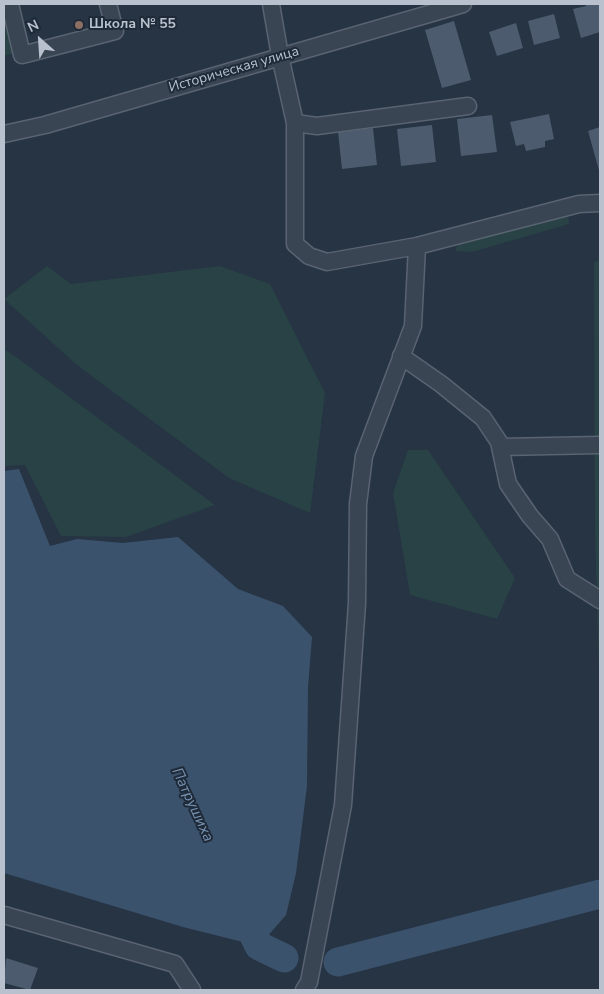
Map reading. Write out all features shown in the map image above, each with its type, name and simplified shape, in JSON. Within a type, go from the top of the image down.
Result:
[{"type":"street","points":[[10,4],[22,55],[115,32],[108,4]]},
{"type":"street","points":[[271,4],[280,56],[295,122],[295,244],[309,256],[327,262],[417,246],[579,204],[600,203]]},
{"type":"street","name":"Историческая улица","points":[[4,134],[45,125],[463,4]]},
{"type":"street","points":[[295,122],[317,126],[468,106]]},
{"type":"street","points":[[304,990],[309,982],[343,805],[357,603],[358,504],[364,456],[413,326],[417,246]]},
{"type":"street","points":[[401,356],[442,384],[483,418],[501,447],[508,484],[530,516],[550,539],[567,579],[600,600]]},
{"type":"street","points":[[501,447],[599,448]]},
{"type":"street","points":[[4,915],[175,964],[192,990]]},
{"type":"green space","points":[[4,15],[14,53],[4,56]]},
{"type":"green space","points":[[568,214],[569,224],[472,252],[455,251],[462,234]]},
{"type":"green space","points":[[600,260],[600,706],[595,533],[594,262]]},
{"type":"green space","points":[[47,266],[71,284],[220,266],[270,284],[325,393],[310,513],[229,478],[77,365],[4,299]]},
{"type":"green space","points":[[4,349],[215,505],[126,537],[61,536],[25,465],[4,466]]},
{"type":"green space","points":[[408,450],[428,450],[515,578],[497,619],[410,595],[393,493]]},
{"type":"water","points":[[19,469],[50,546],[77,539],[123,543],[178,537],[238,589],[283,606],[312,637],[308,687],[307,786],[296,873],[286,915],[259,946],[183,927],[4,873],[4,471]]},
{"type":"building","points":[[586,4],[600,4],[600,32],[581,38],[573,9],[586,6]]},
{"type":"building","points":[[554,14],[560,38],[534,45],[528,21]]},
{"type":"building","points":[[454,21],[471,80],[442,88],[425,30]]},
{"type":"building","points":[[516,23],[523,48],[497,56],[489,32]]},
{"type":"building","points":[[549,114],[554,139],[545,141],[545,147],[526,151],[524,144],[516,146],[510,122]]},
{"type":"building","points":[[492,115],[497,152],[461,156],[457,119]]},
{"type":"building","points":[[432,125],[436,162],[401,166],[397,129]]},
{"type":"building","points":[[600,127],[600,174],[588,131]]},
{"type":"building","points":[[373,128],[377,165],[342,169],[338,132]]},
{"type":"building","points":[[6,958],[38,968],[30,990],[4,983]]},
{"type":"waterway","name":"Патрушиха","points":[[338,962],[600,894]]},
{"type":"waterway","name":"Патрушиха","points":[[243,912],[259,946],[284,958]]},
{"type":"place","name":"Школа № 55","points":[[79,25]]}]
